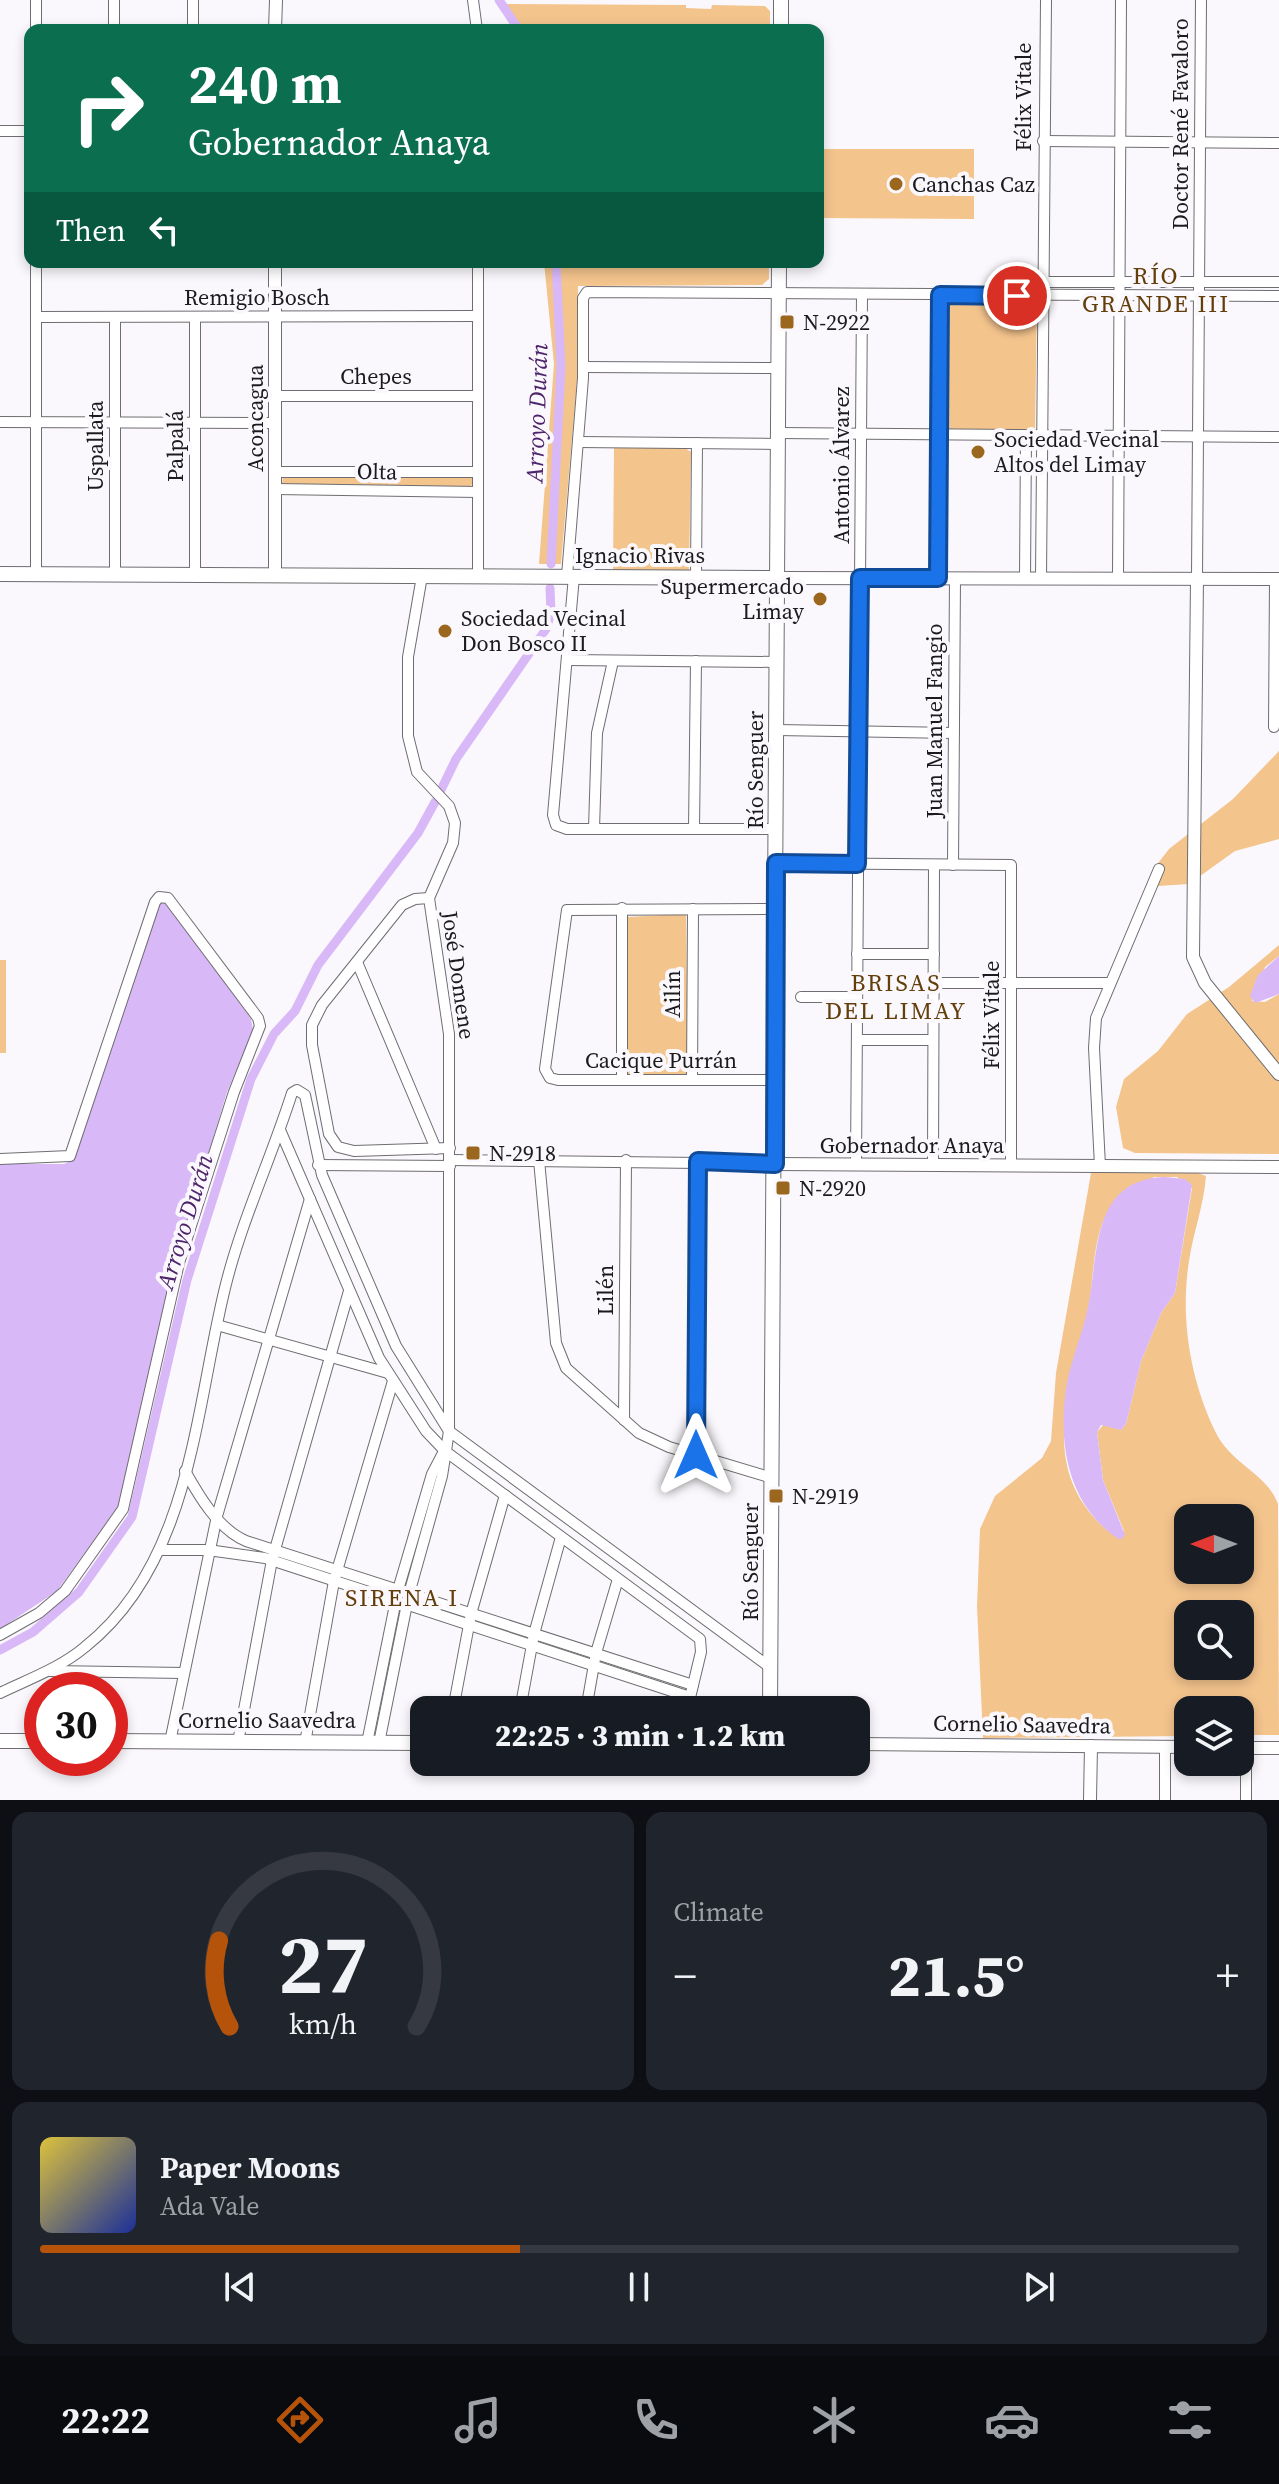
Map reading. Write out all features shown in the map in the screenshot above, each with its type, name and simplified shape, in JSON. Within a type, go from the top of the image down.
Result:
[{"type":"main road","points":[[781,0],[781,24]]},
{"type":"main road","name":"Río Senguer","points":[[770,1696],[779,268]]},
{"type":"main road","name":"Ignacio Rivas","points":[[0,574],[778,578]]},
{"type":"main road","points":[[0,1741],[24,1741]]},
{"type":"main road","name":"Cornelio Saavedra","points":[[128,1741],[410,1743]]},
{"type":"street","points":[[36,0],[36,24]]},
{"type":"street","points":[[114,0],[114,24]]},
{"type":"street","points":[[193,0],[193,24]]},
{"type":"street","points":[[275,24],[276,0]]},
{"type":"street","points":[[473,0],[476,24]]},
{"type":"street","name":"Félix Vitale","points":[[1041,578],[1046,0]]},
{"type":"street","points":[[1118,579],[1121,0]]},
{"type":"street","name":"Doctor René Favaloro","points":[[1201,0],[1193,957],[1205,983],[1279,1074]]},
{"type":"street","points":[[0,131],[24,131]]},
{"type":"street","points":[[1043,141],[1279,143]]},
{"type":"street","points":[[36,268],[36,574]]},
{"type":"street","name":"Aconcagua","points":[[275,268],[275,575]]},
{"type":"street","points":[[478,268],[478,576]]},
{"type":"street","points":[[1043,282],[1279,282]]},
{"type":"street","points":[[776,829],[563,829],[556,825],[553,815],[567,660],[585,293],[1279,296]]},
{"type":"street","name":"Antonio Álvarez","points":[[856,1165],[862,294]]},
{"type":"street","points":[[938,578],[940,295]]},
{"type":"street","name":"Remigio Bosch","points":[[36,317],[478,316]]},
{"type":"street","name":"Uspallata","points":[[115,317],[115,574]]},
{"type":"street","name":"Palpalá","points":[[195,317],[195,575]]},
{"type":"street","points":[[583,367],[779,368]]},
{"type":"street","name":"Chepes","points":[[275,396],[478,396]]},
{"type":"street","points":[[0,422],[275,423]]},
{"type":"street","points":[[578,442],[697,443],[861,434],[1279,437]]},
{"type":"street","points":[[1025,578],[1026,436]]},
{"type":"street","points":[[696,577],[697,443]]},
{"type":"street","name":"Olta","points":[[275,472],[478,472]]},
{"type":"street","name":"Olta","points":[[275,489],[478,492]]},
{"type":"street","name":"José Domene","points":[[373,1743],[402,1598],[432,1474],[445,1451],[449,1431],[447,1013],[429,898],[453,843],[455,823],[449,806],[417,772],[408,736],[408,657],[422,576]]},
{"type":"street","name":"Ignacio Rivas","points":[[778,578],[1277,579]]},
{"type":"street","name":"Juan Manuel Fangio","points":[[953,865],[955,578]]},
{"type":"street","points":[[1274,727],[1277,579]]},
{"type":"street","points":[[567,660],[777,662]]},
{"type":"street","points":[[594,829],[597,733],[613,661]]},
{"type":"street","points":[[694,829],[696,661]]},
{"type":"street","points":[[777,730],[954,733]]},
{"type":"street","points":[[776,863],[953,865]]},
{"type":"street","points":[[933,1165],[934,865]]},
{"type":"street","name":"Félix Vitale","points":[[953,865],[1011,865],[1011,1166]]},
{"type":"street","points":[[1100,1166],[1094,1041],[1098,1010],[1159,869]]},
{"type":"street","points":[[0,1159],[70,1156],[155,902],[159,897],[168,898],[258,1018],[260,1026],[234,1092],[179,1263],[123,1509],[65,1591],[39,1613],[0,1635]]},
{"type":"street","points":[[429,898],[415,899],[402,905],[316,1015],[311,1035],[329,1134],[338,1147],[354,1151],[436,1149],[450,1158]]},
{"type":"street","points":[[622,1080],[622,908],[776,909]]},
{"type":"street","name":"Cacique Purrán","points":[[622,908],[567,910],[545,1069],[547,1076],[558,1080],[775,1080]]},
{"type":"street","name":"Ailín","points":[[692,1080],[693,909]]},
{"type":"street","points":[[857,954],[934,954]]},
{"type":"street","points":[[357,962],[436,1149]]},
{"type":"street","points":[[934,983],[1109,983]]},
{"type":"street","points":[[801,997],[857,997]]},
{"type":"street","points":[[857,1040],[933,1040]]},
{"type":"street","points":[[0,1693],[76,1654],[105,1629],[160,1550],[173,1520],[235,1255],[292,1093],[303,1091],[318,1165],[332,1198],[396,1346],[449,1431],[771,1668]]},
{"type":"street","points":[[280,1130],[349,1291],[390,1377],[445,1451],[700,1639],[701,1652],[690,1696]]},
{"type":"street","points":[[318,1165],[338,1147]]},
{"type":"street","points":[[318,1165],[450,1158]]},
{"type":"street","name":"Gobernador Anaya","points":[[450,1158],[856,1165],[1279,1167]]},
{"type":"street","points":[[539,1160],[559,1357],[647,1438],[772,1478]]},
{"type":"street","name":"Lilén","points":[[624,1420],[626,1160]]},
{"type":"street","points":[[696,1455],[698,1161]]},
{"type":"street","points":[[312,1203],[332,1198]]},
{"type":"street","points":[[170,1742],[208,1550],[268,1340],[312,1203]]},
{"type":"street","points":[[238,1742],[274,1555],[349,1291]]},
{"type":"street","points":[[217,1325],[390,1377]]},
{"type":"street","points":[[305,1743],[335,1575],[390,1377]]},
{"type":"street","points":[[185,1471],[217,1516],[239,1537],[274,1555],[402,1598],[534,1634],[693,1685]]},
{"type":"street","points":[[456,1696],[470,1619],[505,1495]]},
{"type":"street","points":[[523,1696],[534,1634],[561,1537]]},
{"type":"street","points":[[160,1550],[274,1555]]},
{"type":"street","points":[[588,1696],[596,1653],[618,1579]]},
{"type":"street","points":[[470,1619],[532,1645],[687,1696]]},
{"type":"street","points":[[48,1671],[184,1673]]},
{"type":"street","name":"Cornelio Saavedra","points":[[870,1744],[1174,1747]]},
{"type":"street","points":[[1090,1800],[1091,1746]]},
{"type":"street","points":[[1165,1747],[1165,1800]]},
{"type":"street","points":[[1254,1748],[1279,1748]]},
{"type":"street","points":[[1245,1776],[1246,1800]]},
{"type":"shaded area","points":[[498,4],[686,5],[686,8],[711,9],[712,5],[765,6],[770,11],[770,24],[510,24]]},
{"type":"shaded area","name":"Canchas Caz","points":[[824,149],[974,149],[974,219],[824,218]]},
{"type":"shaded area","points":[[545,268],[769,268],[769,279],[762,285],[578,286],[577,381],[561,564],[539,564],[554,364]]},
{"type":"shaded area","points":[[951,299],[1037,303],[1035,430],[945,429],[945,302]]},
{"type":"shaded area","points":[[614,448],[685,448],[691,452],[689,571],[613,572]]},
{"type":"shaded area","points":[[472,476],[474,482],[470,487],[282,484],[283,477]]},
{"type":"shaded area","points":[[1279,751],[1279,839],[1235,851],[1189,884],[1158,886],[1153,881],[1155,867],[1169,849],[1233,799]]},
{"type":"shaded area","points":[[686,914],[687,1075],[631,1076],[626,1072],[627,917]]},
{"type":"shaded area","points":[[1279,945],[1279,956],[1265,967],[1252,1001],[1265,1002],[1279,994],[1279,1154],[1135,1153],[1123,1148],[1116,1107],[1124,1079],[1158,1051],[1187,1014],[1229,987]]},
{"type":"shaded area","points":[[0,960],[6,960],[6,1053],[0,1053]]},
{"type":"shaded area","points":[[1091,1173],[1198,1173],[1206,1176],[1187,1283],[1189,1348],[1199,1391],[1215,1431],[1230,1453],[1273,1493],[1278,1504],[1279,1735],[1254,1735],[1254,1696],[1174,1696],[1174,1736],[983,1738],[977,1606],[980,1529],[995,1496],[1042,1458],[1051,1441],[1056,1373]],"holes":[[[1154,1177],[1177,1177],[1192,1188],[1175,1293],[1161,1313],[1141,1361],[1126,1424],[1121,1430],[1104,1424],[1097,1432],[1103,1480],[1124,1531],[1108,1531],[1085,1506],[1071,1480],[1065,1452],[1064,1423],[1068,1394],[1089,1304],[1096,1247],[1106,1215],[1115,1204]]]},
{"type":"water","points":[[161,900],[168,903],[251,1019],[253,1030],[227,1092],[169,1284],[120,1504],[57,1591],[0,1629],[0,1164],[64,1164],[73,1160]]},
{"type":"water","points":[[1279,956],[1279,994],[1255,1003],[1250,996],[1258,975]]},
{"type":"water","points":[[1165,1177],[1185,1179],[1192,1185],[1175,1293],[1161,1313],[1141,1361],[1126,1424],[1121,1430],[1101,1425],[1097,1432],[1103,1480],[1125,1535],[1120,1540],[1102,1526],[1077,1491],[1065,1450],[1064,1405],[1069,1373],[1088,1307],[1103,1222],[1111,1205],[1123,1191],[1141,1181]]},
{"type":"waterway","name":"Arroyo Durán","points":[[499,0],[515,24]]},
{"type":"waterway","name":"Arroyo Durán","points":[[551,564],[561,367],[556,268]]},
{"type":"waterway","name":"Arroyo Durán","points":[[440,792],[456,759],[546,629],[551,613],[550,588]]},
{"type":"waterway","name":"Arroyo Durán","points":[[0,1650],[33,1632],[79,1592],[132,1517],[187,1280],[251,1079],[274,1034],[295,1011],[318,965],[418,833],[435,802]]},
{"type":"place","name":"Canchas Caz","points":[[896,184]]},
{"type":"place","name":"N-2922","points":[[787,322]]},
{"type":"place","name":"Sociedad Vecinal Altos del Limay","points":[[978,452]]},
{"type":"place","name":"Supermercado Limay","points":[[820,599]]},
{"type":"place","name":"Sociedad Vecinal Don Bosco II","points":[[445,631]]},
{"type":"place","name":"N-2918","points":[[473,1153]]},
{"type":"place","name":"N-2920","points":[[783,1188]]},
{"type":"place","name":"N-2919","points":[[776,1496]]},
{"type":"district","name":"RÍO GRANDE III","points":[[1156,290]]},
{"type":"district","name":"BRISAS DEL LIMAY","points":[[896,997]]},
{"type":"district","name":"SIRENA I","points":[[402,1598]]},
{"type":"route","points":[[696,1455],[698,1161],[775,1164],[776,863],[857,864],[860,578],[938,578],[940,295],[1017,296]]}]
